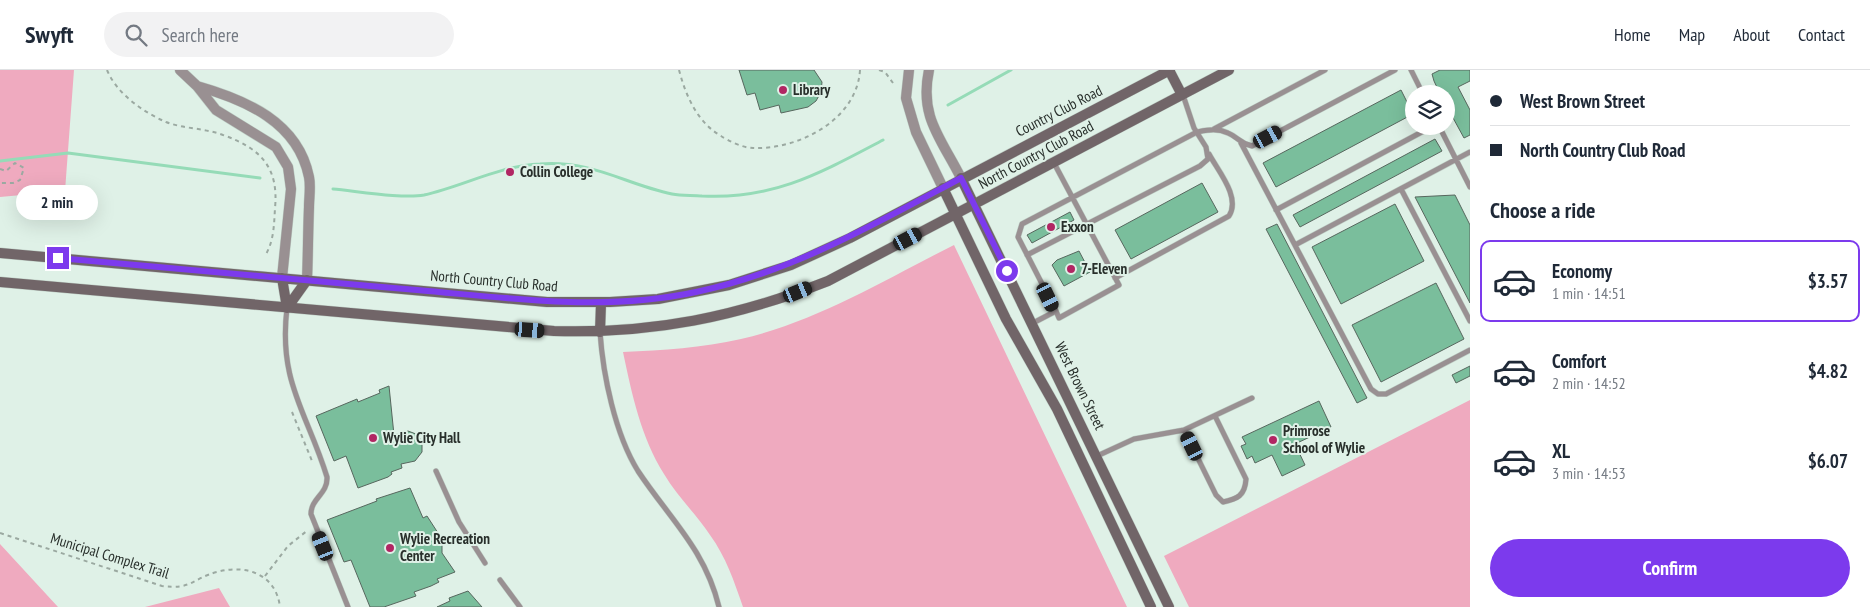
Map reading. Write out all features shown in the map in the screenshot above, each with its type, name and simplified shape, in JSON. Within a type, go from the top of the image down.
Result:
[{"type":"main road","name":"Country Club Road","points":[[961,178],[1170,70]]},
{"type":"main road","points":[[1170,70],[1182,94]]},
{"type":"main road","name":"North Country Club Road","points":[[0,282],[530,330],[600,332],[688,323],[772,302],[828,281],[1229,70]]},
{"type":"main road","name":"North Country Club Road","points":[[0,253],[547,302],[650,300],[695,293],[729,285],[791,265],[850,238],[961,178]]},
{"type":"main road","name":"West Brown Street","points":[[961,178],[1033,323],[1169,607]]},
{"type":"main road","name":"West Brown Street","points":[[943,188],[1006,319],[1057,409],[1151,607]]},
{"type":"main road","points":[[282,278],[287,308]]},
{"type":"main road","points":[[287,308],[307,280]]},
{"type":"main road","points":[[600,332],[601,302]]},
{"type":"main road","points":[[1057,409],[1086,451],[1097,456]]},
{"type":"street","points":[[180,70],[197,86],[216,110],[276,147],[288,167],[291,189],[282,278]]},
{"type":"street","points":[[910,70],[906,98],[916,132],[943,188]]},
{"type":"street","points":[[929,70],[925,95],[928,114],[961,178]]},
{"type":"street","points":[[197,86],[224,94],[270,118],[291,135],[302,153],[310,179],[307,280]]},
{"type":"lane","points":[[1054,162],[1073,198],[1086,223],[1115,278],[1119,285],[1059,318],[1018,237],[1022,224],[1073,198],[1196,132],[1214,129],[1325,70]]},
{"type":"lane","points":[[1241,144],[1252,146],[1396,70]]},
{"type":"lane","points":[[1411,70],[1418,85]]},
{"type":"lane","points":[[1115,278],[1228,216],[1233,206],[1231,194],[1196,132],[1182,94]]},
{"type":"lane","points":[[1214,129],[1230,133],[1241,144],[1371,389],[1378,394],[1386,394],[1470,350]]},
{"type":"lane","points":[[1276,210],[1415,135]]},
{"type":"lane","points":[[1444,135],[1470,187]]},
{"type":"lane","points":[[1295,245],[1470,152]]},
{"type":"lane","points":[[1027,254],[1200,166],[1208,159],[1208,154]]},
{"type":"lane","points":[[1401,189],[1470,321]]},
{"type":"lane","points":[[287,308],[284,345],[288,374],[293,392],[327,477],[326,487],[314,501],[311,514],[348,607]]},
{"type":"lane","points":[[1033,323],[1056,311]]},
{"type":"lane","points":[[600,332],[608,386],[631,457],[657,498],[681,526],[698,552],[720,607]]},
{"type":"lane","points":[[1097,456],[1134,439],[1184,430],[1252,398]]},
{"type":"lane","points":[[1184,430],[1216,495],[1223,502],[1234,500],[1241,496],[1246,488],[1246,480],[1215,416]]},
{"type":"lane","points":[[436,471],[459,522],[486,563]]},
{"type":"lane","points":[[500,580],[520,607]]},
{"type":"path","points":[[107,70],[122,92],[141,108],[167,122],[222,134],[262,158],[270,167],[275,180],[276,195],[272,242],[265,256]]},
{"type":"path","points":[[679,70],[695,112],[720,136],[751,148],[788,144],[805,138],[825,126],[843,109],[855,91],[860,70]]},
{"type":"path","points":[[880,70],[885,72],[893,83]]},
{"type":"path","points":[[0,169],[6,171],[15,163],[24,168],[20,180],[13,183],[0,183]]},
{"type":"path","points":[[292,412],[314,467]]},
{"type":"path","points":[[280,607],[275,588],[265,576],[288,546],[308,531],[305,524]]},
{"type":"path","name":"Municipal Complex Trail","points":[[0,532],[162,586],[187,585],[214,572],[237,569],[252,571],[265,576]]},
{"type":"shaded area","points":[[0,70],[74,70],[65,191],[0,197]]},
{"type":"shaded area","points":[[954,245],[1127,607],[743,607],[733,579],[716,543],[669,482],[656,460],[643,430],[623,352],[712,345],[769,331],[823,311]]},
{"type":"shaded area","points":[[1470,400],[1470,607],[1189,607],[1164,556]]},
{"type":"shaded area","points":[[0,544],[58,607],[0,607]]},
{"type":"shaded area","points":[[219,588],[230,607],[145,607]]},
{"type":"building","name":"Library","points":[[739,70],[814,70],[822,82],[821,92],[816,101],[808,107],[781,113],[779,105],[760,110],[755,93],[747,95]]},
{"type":"building","points":[[1440,70],[1470,70],[1470,81],[1458,87],[1470,110],[1470,135],[1464,138],[1455,122],[1455,85],[1436,85],[1432,74]]},
{"type":"building","points":[[1401,90],[1405,98],[1405,118],[1276,187],[1263,163]]},
{"type":"building","points":[[1435,139],[1442,151],[1300,227],[1293,215]]},
{"type":"building","points":[[1202,183],[1218,212],[1131,259],[1115,230]]},
{"type":"building","points":[[1455,195],[1470,225],[1470,303],[1415,197]]},
{"type":"building","points":[[1395,204],[1424,261],[1341,304],[1312,247]]},
{"type":"building","name":"Exxon","points":[[1070,212],[1074,220],[1032,243],[1027,235]]},
{"type":"building","points":[[1277,224],[1367,398],[1357,403],[1266,229]]},
{"type":"building","name":"7-Eleven","points":[[1079,251],[1090,272],[1064,286],[1052,265],[1057,260]]},
{"type":"building","points":[[1436,283],[1464,339],[1381,382],[1352,325]]},
{"type":"building","points":[[1470,366],[1470,376],[1456,383],[1452,375]]},
{"type":"building","name":"Wylie City Hall","points":[[389,386],[394,435],[408,431],[416,434],[422,441],[422,452],[415,461],[401,464],[402,468],[391,472],[392,474],[388,477],[358,488],[346,456],[334,461],[316,416],[357,399],[358,402],[380,393],[379,390]]},
{"type":"building","name":"Primrose School of Wylie","points":[[1319,401],[1331,427],[1295,444],[1305,465],[1282,476],[1272,455],[1255,463],[1252,456],[1247,459],[1241,446],[1246,444],[1242,437]]},
{"type":"building","name":"Wylie Recreation Center","points":[[410,488],[423,518],[427,516],[438,533],[442,542],[442,553],[455,572],[437,579],[439,582],[431,586],[414,592],[416,596],[384,607],[370,607],[351,560],[344,562],[327,520],[377,501],[376,499]]},
{"type":"building","points":[[468,591],[482,607],[437,607],[450,601],[449,598]]},
{"type":"waterway","points":[[948,105],[1011,70]]},
{"type":"waterway","points":[[333,189],[415,196],[439,191],[510,168],[540,164],[559,164],[592,169],[672,194],[728,196],[752,193],[797,182],[883,140]]},
{"type":"waterway","points":[[0,161],[68,153],[260,178]]},
{"type":"place","name":"Library","points":[[783,90]]},
{"type":"place","name":"Collin College","points":[[510,172]]},
{"type":"place","name":"Exxon","points":[[1051,227]]},
{"type":"place","name":"7-Eleven","points":[[1071,269]]},
{"type":"place","name":"Wylie City Hall","points":[[373,438]]},
{"type":"place","name":"Primrose School of Wylie","points":[[1273,440]]},
{"type":"place","name":"Wylie Recreation Center","points":[[390,548]]},
{"type":"route","points":[[58,258],[547,302],[582,303],[658,299],[729,285],[791,265],[850,238],[961,178],[1007,271]]}]
